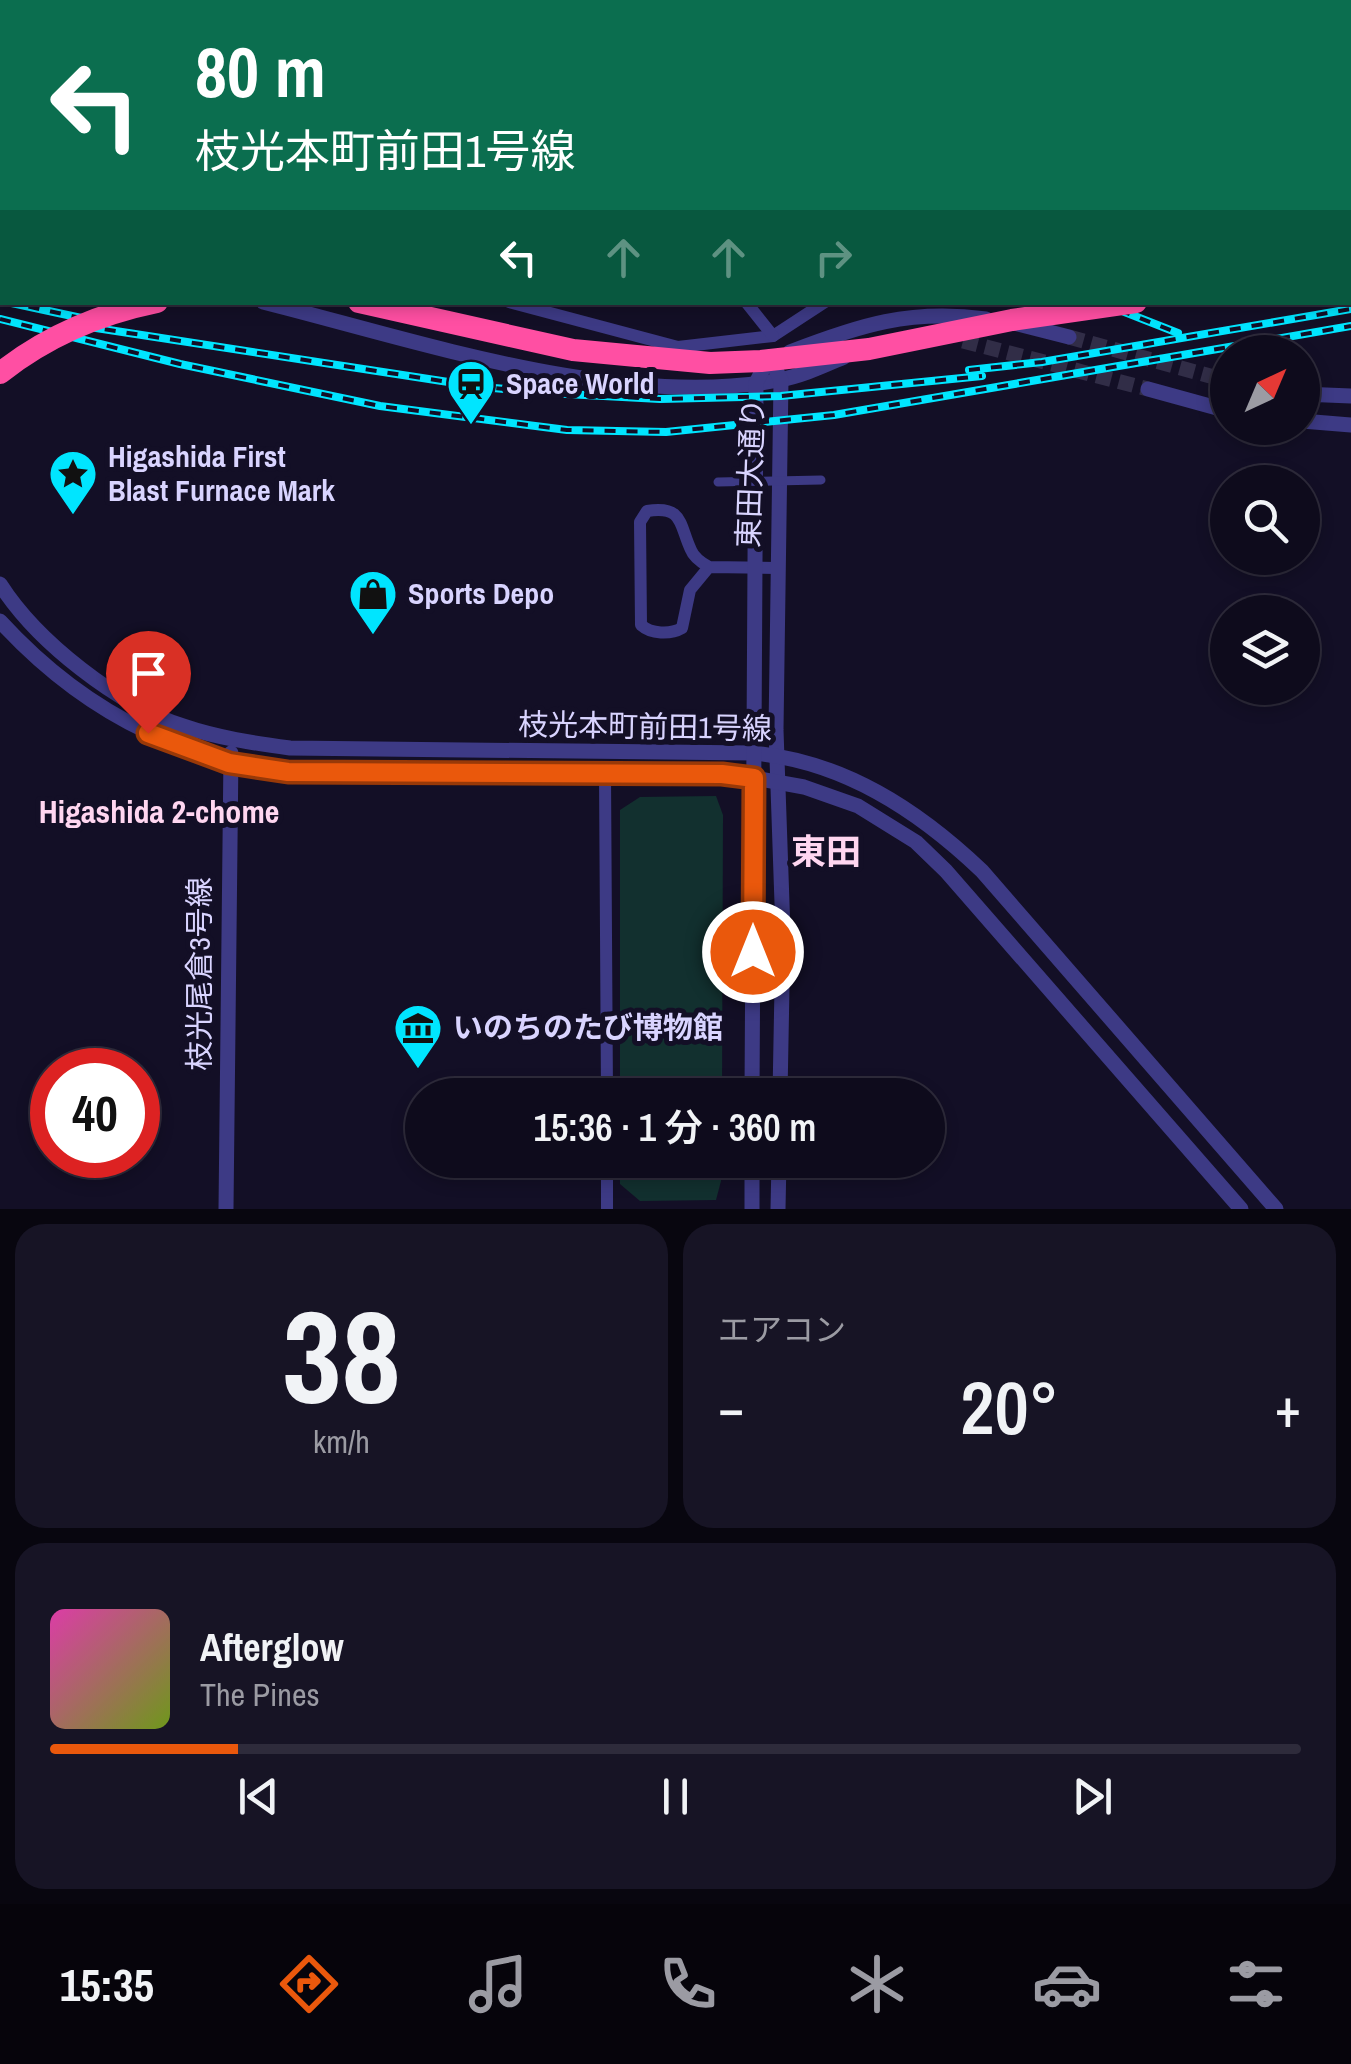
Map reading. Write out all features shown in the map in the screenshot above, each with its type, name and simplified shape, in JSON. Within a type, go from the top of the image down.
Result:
[{"type":"highway","points":[[0,359],[50,326],[96,305]]},
{"type":"highway","points":[[0,373],[54,336],[84,322],[146,305]]},
{"type":"highway","points":[[376,305],[573,350],[710,363],[869,349],[1077,305]]},
{"type":"highway","points":[[1012,319],[1113,305]]},
{"type":"street","points":[[276,305],[530,368],[619,384],[678,386],[781,380],[894,337],[931,336],[963,341]]},
{"type":"street","points":[[376,305],[501,334],[613,354],[701,362],[769,357],[848,328],[914,316],[962,316],[1009,322],[1069,337]]},
{"type":"street","points":[[520,305],[678,347],[773,336],[820,305]]},
{"type":"street","points":[[748,305],[773,336]]},
{"type":"street","name":"東田大通り","points":[[752,1078],[756,383],[769,357]]},
{"type":"street","name":"東田大通り","points":[[769,357],[781,380],[776,568],[776,782],[783,932],[780,1078]]},
{"type":"street","points":[[1148,389],[1210,406]]},
{"type":"street","points":[[1320,395],[1351,396]]},
{"type":"street","points":[[1320,422],[1351,425]]},
{"type":"street","points":[[718,482],[821,480]]},
{"type":"street","points":[[709,567],[690,590],[682,628],[653,632],[641,625],[643,513],[661,510],[674,514],[683,525],[690,550],[709,567],[776,568]]},
{"type":"street","name":"枝光本町前田1号線","points":[[0,584],[46,638],[133,704],[179,725],[234,740],[309,748],[752,754],[777,756],[841,774],[870,787],[948,838],[982,870],[1276,1209]]},
{"type":"street","name":"枝光本町前田1号線","points":[[0,621],[28,652],[75,691],[124,721],[173,744],[229,763],[328,774],[722,774],[830,794],[858,806],[916,842],[1002,933],[1241,1209]]},
{"type":"street","name":"枝光尾倉3号線","points":[[226,1209],[229,763],[234,740]]},
{"type":"street","points":[[605,774],[606,1078]]},
{"type":"street","points":[[607,1178],[607,1209]]},
{"type":"street","points":[[752,1178],[752,1209]]},
{"type":"street","points":[[778,1178],[778,1209]]},
{"type":"green space","points":[[716,796],[723,815],[722,1078],[620,1078],[620,810],[640,797]]},
{"type":"green space","points":[[620,1178],[721,1178],[716,1200],[640,1201],[620,1184]]},
{"type":"tunnel","points":[[1069,337],[1210,376]]},
{"type":"tunnel","points":[[963,341],[1148,389]]},
{"type":"railway","points":[[21,305],[100,322]]},
{"type":"railway","points":[[1107,305],[1178,333]]},
{"type":"railway","points":[[969,370],[1042,362],[1351,309]]},
{"type":"railway","points":[[0,319],[180,364],[380,406],[567,430],[666,432],[834,415],[1351,326]]},
{"type":"railway","points":[[83,326],[481,387],[566,394],[660,399],[781,396],[982,376]]},
{"type":"place","name":"Space World","points":[[471,426]]},
{"type":"place","name":"Higashida First Blast Furnace Mark","points":[[73,516]]},
{"type":"place","name":"Sports Depo","points":[[373,636]]},
{"type":"place","name":"いのちのたび博物館","points":[[418,1070]]},
{"type":"district","name":"Higashida 2-chome","points":[[159,812]]},
{"type":"district","name":"東田","points":[[826,852]]},
{"type":"route","points":[[148,733],[229,763],[288,772],[722,774],[754,778],[753,952]]}]
